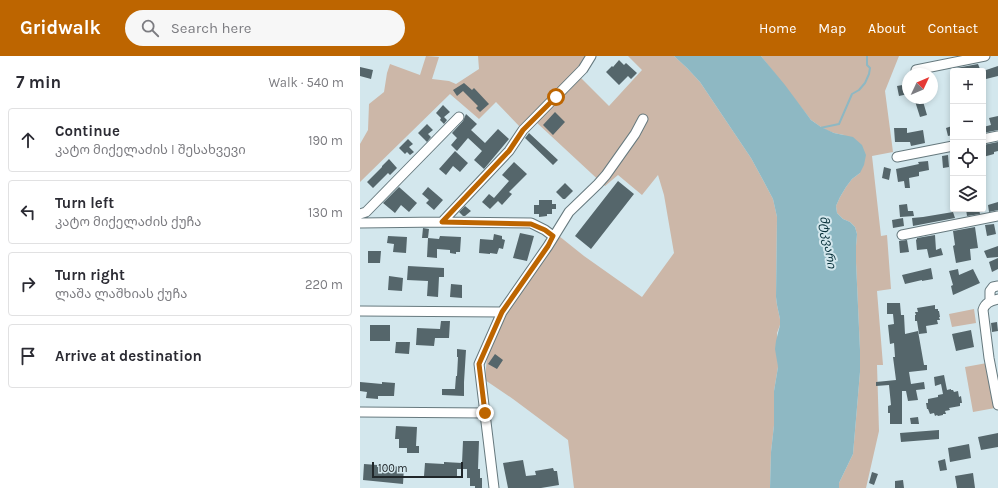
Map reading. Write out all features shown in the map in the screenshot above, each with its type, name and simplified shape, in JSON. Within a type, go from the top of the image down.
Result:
[{"type":"street","points":[[442,222],[509,151],[523,130],[583,69],[591,56]]},
{"type":"street","points":[[926,68],[985,56]]},
{"type":"street","points":[[360,214],[366,212],[458,117]]},
{"type":"street","points":[[494,488],[479,364],[502,312],[548,246],[569,212],[606,175],[632,138],[643,119]]},
{"type":"street","points":[[986,138],[998,136]]},
{"type":"street","points":[[896,157],[950,147]]},
{"type":"street","points":[[902,235],[998,216]]},
{"type":"street","points":[[360,223],[442,222],[531,224],[545,230],[553,236]]},
{"type":"street","points":[[998,286],[993,287],[990,291],[994,300],[984,306],[982,310],[998,404]]},
{"type":"street","points":[[360,311],[502,312]]},
{"type":"street","points":[[360,412],[485,413]]},
{"type":"shaded area","points":[[426,56],[439,57],[432,79],[449,81],[456,84],[479,69],[478,56],[588,56],[581,68],[521,128],[496,102],[479,119],[450,94],[360,182],[360,144],[368,130],[369,104],[384,92],[390,64],[420,75]]},
{"type":"shaded area","points":[[628,56],[674,56],[687,68],[700,82],[751,158],[773,199],[777,217],[776,297],[780,325],[777,333],[778,367],[774,391],[774,425],[771,452],[770,488],[574,488],[568,440],[485,380],[487,357],[506,310],[559,236],[584,256],[642,297],[674,253],[664,195],[658,175],[642,195],[618,175],[605,186],[536,122],[580,77],[609,106],[642,70]]},
{"type":"shaded area","points":[[761,56],[899,56],[885,91],[893,152],[872,156],[881,236],[887,235],[891,289],[877,291],[883,365],[877,365],[879,431],[866,488],[839,488],[839,483],[853,454],[860,372],[860,350],[856,262],[857,234],[855,227],[837,213],[836,206],[846,187],[852,179],[860,173],[844,135],[826,130],[811,120]]},
{"type":"shaded area","points":[[974,309],[976,323],[952,327],[949,314]]},
{"type":"shaded area","points":[[987,363],[995,408],[973,412],[965,367]]},
{"type":"water","name":"მტკვარი","points":[[674,56],[761,56],[811,120],[834,133],[853,137],[862,145],[866,155],[864,165],[860,173],[852,179],[846,187],[836,206],[837,213],[855,227],[857,234],[856,262],[860,350],[860,372],[853,454],[839,483],[839,488],[770,488],[771,452],[774,425],[774,391],[778,367],[775,349],[780,325],[776,297],[777,217],[773,199],[751,158],[700,82]]},
{"type":"building","points":[[619,60],[624,65],[626,63],[637,73],[631,79],[628,76],[619,85],[606,72]]},
{"type":"building","points":[[978,64],[980,68],[956,68]]},
{"type":"building","points":[[998,66],[998,76],[986,79],[986,70]]},
{"type":"building","points":[[360,67],[373,70],[371,79],[360,76]]},
{"type":"building","points":[[464,83],[472,90],[474,88],[489,104],[480,112],[476,108],[478,106],[463,91],[457,96],[453,90]]},
{"type":"building","points":[[902,85],[902,95],[899,96],[897,86]]},
{"type":"building","points":[[916,104],[924,104],[927,115],[920,117]]},
{"type":"building","points":[[443,105],[450,112],[444,117],[447,120],[444,124],[436,113]]},
{"type":"building","points":[[555,112],[565,122],[553,135],[543,125]]},
{"type":"building","points":[[466,114],[477,124],[471,130],[485,143],[498,129],[509,139],[484,169],[474,160],[482,151],[468,138],[457,151],[451,145],[457,138],[452,133],[463,121]]},
{"type":"building","points":[[998,116],[998,130],[986,132],[986,126],[991,125],[989,118]]},
{"type":"building","points":[[427,124],[433,130],[428,134],[431,137],[427,142],[418,133]]},
{"type":"building","points":[[950,127],[950,136],[948,136],[946,128]]},
{"type":"building","points":[[894,128],[907,128],[907,133],[923,130],[925,143],[911,146],[910,142],[895,142]]},
{"type":"building","points":[[529,133],[558,160],[553,165],[525,138]]},
{"type":"building","points":[[408,139],[413,144],[409,147],[414,152],[410,155],[407,152],[405,154],[399,148]]},
{"type":"building","points":[[998,142],[998,151],[986,156],[986,144]]},
{"type":"building","points":[[455,151],[468,163],[460,172],[453,166],[446,175],[439,169]]},
{"type":"building","points":[[948,155],[949,167],[943,168],[942,156]]},
{"type":"building","points":[[389,159],[397,168],[390,175],[388,173],[373,188],[367,182]]},
{"type":"building","points":[[928,161],[929,170],[919,172],[919,176],[909,178],[910,188],[905,188],[904,181],[898,182],[896,169],[919,164],[918,162]]},
{"type":"building","points":[[514,162],[527,174],[509,192],[512,194],[502,205],[498,201],[490,209],[482,202],[489,194],[494,198],[509,181],[502,175]]},
{"type":"building","points":[[884,167],[891,169],[889,180],[882,178]]},
{"type":"building","points":[[618,181],[634,194],[591,249],[575,236]]},
{"type":"building","points":[[565,183],[573,191],[565,199],[563,199],[556,192]]},
{"type":"building","points":[[399,187],[417,203],[409,212],[401,205],[395,213],[383,203]]},
{"type":"building","points":[[428,187],[443,200],[434,210],[426,203],[429,200],[422,194]]},
{"type":"building","points":[[539,200],[552,200],[552,204],[556,204],[556,209],[552,209],[552,214],[539,217],[539,214],[534,214],[534,205],[539,205]]},
{"type":"building","points":[[998,202],[998,210],[989,212],[988,205]]},
{"type":"building","points":[[907,204],[908,211],[913,211],[914,216],[900,217],[899,205]]},
{"type":"building","points":[[465,206],[471,211],[463,216],[459,212]]},
{"type":"building","points":[[953,212],[955,218],[913,226],[912,218]]},
{"type":"building","points":[[966,212],[980,212],[980,214],[967,216]]},
{"type":"building","points":[[903,218],[904,226],[893,228],[892,220]]},
{"type":"building","points":[[994,224],[996,234],[987,236],[985,225]]},
{"type":"building","points":[[975,227],[978,248],[970,249],[971,260],[956,263],[953,246],[955,245],[953,231]]},
{"type":"building","points":[[423,228],[429,229],[428,238],[422,238]]},
{"type":"building","points":[[520,233],[534,236],[527,261],[513,258]]},
{"type":"building","points":[[494,234],[502,236],[502,239],[505,240],[503,249],[499,248],[497,254],[479,253],[480,239],[493,240]]},
{"type":"building","points":[[935,235],[936,250],[941,248],[943,255],[929,258],[927,249],[917,250],[916,240],[917,238]]},
{"type":"building","points":[[388,236],[407,237],[406,253],[393,252],[394,244],[387,243]]},
{"type":"building","points":[[440,236],[461,237],[460,252],[456,252],[456,254],[450,253],[450,250],[437,249],[437,258],[427,257],[428,238],[439,239]]},
{"type":"building","points":[[907,240],[909,252],[900,253],[899,241]]},
{"type":"building","points":[[998,246],[998,257],[987,258],[984,251]]},
{"type":"building","points":[[368,251],[381,251],[380,263],[368,263]]},
{"type":"building","points":[[998,258],[998,269],[992,272],[989,262]]},
{"type":"building","points":[[408,266],[444,268],[444,277],[439,277],[438,297],[427,296],[428,281],[407,280]]},
{"type":"building","points":[[931,268],[933,279],[905,284],[902,275]]},
{"type":"building","points":[[958,269],[959,275],[973,269],[980,283],[953,295],[951,286],[953,285],[949,271]]},
{"type":"building","points":[[389,276],[403,278],[402,291],[388,290]]},
{"type":"building","points":[[451,284],[462,285],[462,298],[450,297]]},
{"type":"building","points":[[887,303],[900,303],[901,315],[904,315],[905,334],[918,331],[924,365],[927,365],[927,370],[909,372],[911,384],[924,382],[925,389],[916,390],[918,400],[908,401],[906,391],[902,391],[902,424],[890,424],[890,413],[888,413],[888,406],[891,405],[889,385],[876,386],[876,382],[896,380],[893,357],[895,357],[894,343],[890,344],[888,325],[894,324],[893,314],[887,314]]},
{"type":"building","points":[[935,305],[935,309],[938,309],[940,317],[940,320],[937,320],[938,324],[926,326],[927,333],[919,334],[917,321],[915,321],[915,312],[918,312],[917,308]]},
{"type":"building","points":[[441,321],[450,321],[449,338],[435,338],[434,346],[416,345],[417,328],[440,329]]},
{"type":"building","points":[[997,322],[998,331],[992,332],[991,323]]},
{"type":"building","points":[[370,325],[390,325],[390,341],[370,341]]},
{"type":"building","points":[[971,330],[974,347],[956,351],[952,334]]},
{"type":"building","points":[[396,342],[410,342],[409,354],[395,353]]},
{"type":"building","points":[[457,349],[466,350],[464,396],[442,395],[442,389],[455,389],[458,357]]},
{"type":"building","points":[[495,354],[503,360],[497,369],[488,364]]},
{"type":"building","points":[[944,375],[947,390],[951,389],[954,392],[958,391],[959,397],[961,396],[962,403],[960,403],[960,406],[949,408],[950,410],[945,411],[946,414],[935,416],[934,413],[930,414],[926,403],[928,403],[928,399],[938,397],[938,395],[943,394],[941,384],[935,386],[934,377]]},
{"type":"building","points":[[360,382],[382,384],[382,382],[395,383],[394,396],[378,396],[378,399],[366,398],[367,392],[360,391]]},
{"type":"building","points":[[918,417],[919,424],[911,424],[910,418]]},
{"type":"building","points":[[396,426],[417,427],[416,446],[419,446],[419,453],[407,453],[407,448],[399,448],[399,439],[395,439]]},
{"type":"building","points":[[939,430],[939,439],[901,442],[900,433]]},
{"type":"building","points":[[998,433],[998,447],[981,450],[978,437]]},
{"type":"building","points":[[463,441],[479,441],[478,469],[480,469],[480,478],[482,478],[482,488],[470,486],[470,478],[467,478],[467,469],[457,469],[457,478],[424,476],[425,463],[462,463]]},
{"type":"building","points":[[969,444],[971,458],[950,462],[948,448]]},
{"type":"building","points":[[945,459],[947,470],[940,471],[938,461]]},
{"type":"building","points":[[523,460],[526,476],[536,475],[535,471],[553,468],[554,471],[557,471],[559,485],[541,488],[508,488],[503,463]]},
{"type":"building","points":[[364,464],[404,467],[403,484],[363,480]]},
{"type":"building","points":[[872,472],[878,474],[874,485],[869,483]]},
{"type":"building","points":[[973,473],[975,488],[957,488],[955,476]]},
{"type":"building","points":[[903,480],[904,488],[895,488],[895,481]]},
{"type":"waterway","points":[[820,128],[839,124],[852,94],[859,90],[865,83],[869,74],[870,68],[867,65],[867,56]]},
{"type":"route","points":[[485,413],[479,364],[502,312],[548,246],[553,236],[545,230],[531,224],[442,222],[509,151],[523,130],[556,97]]}]
